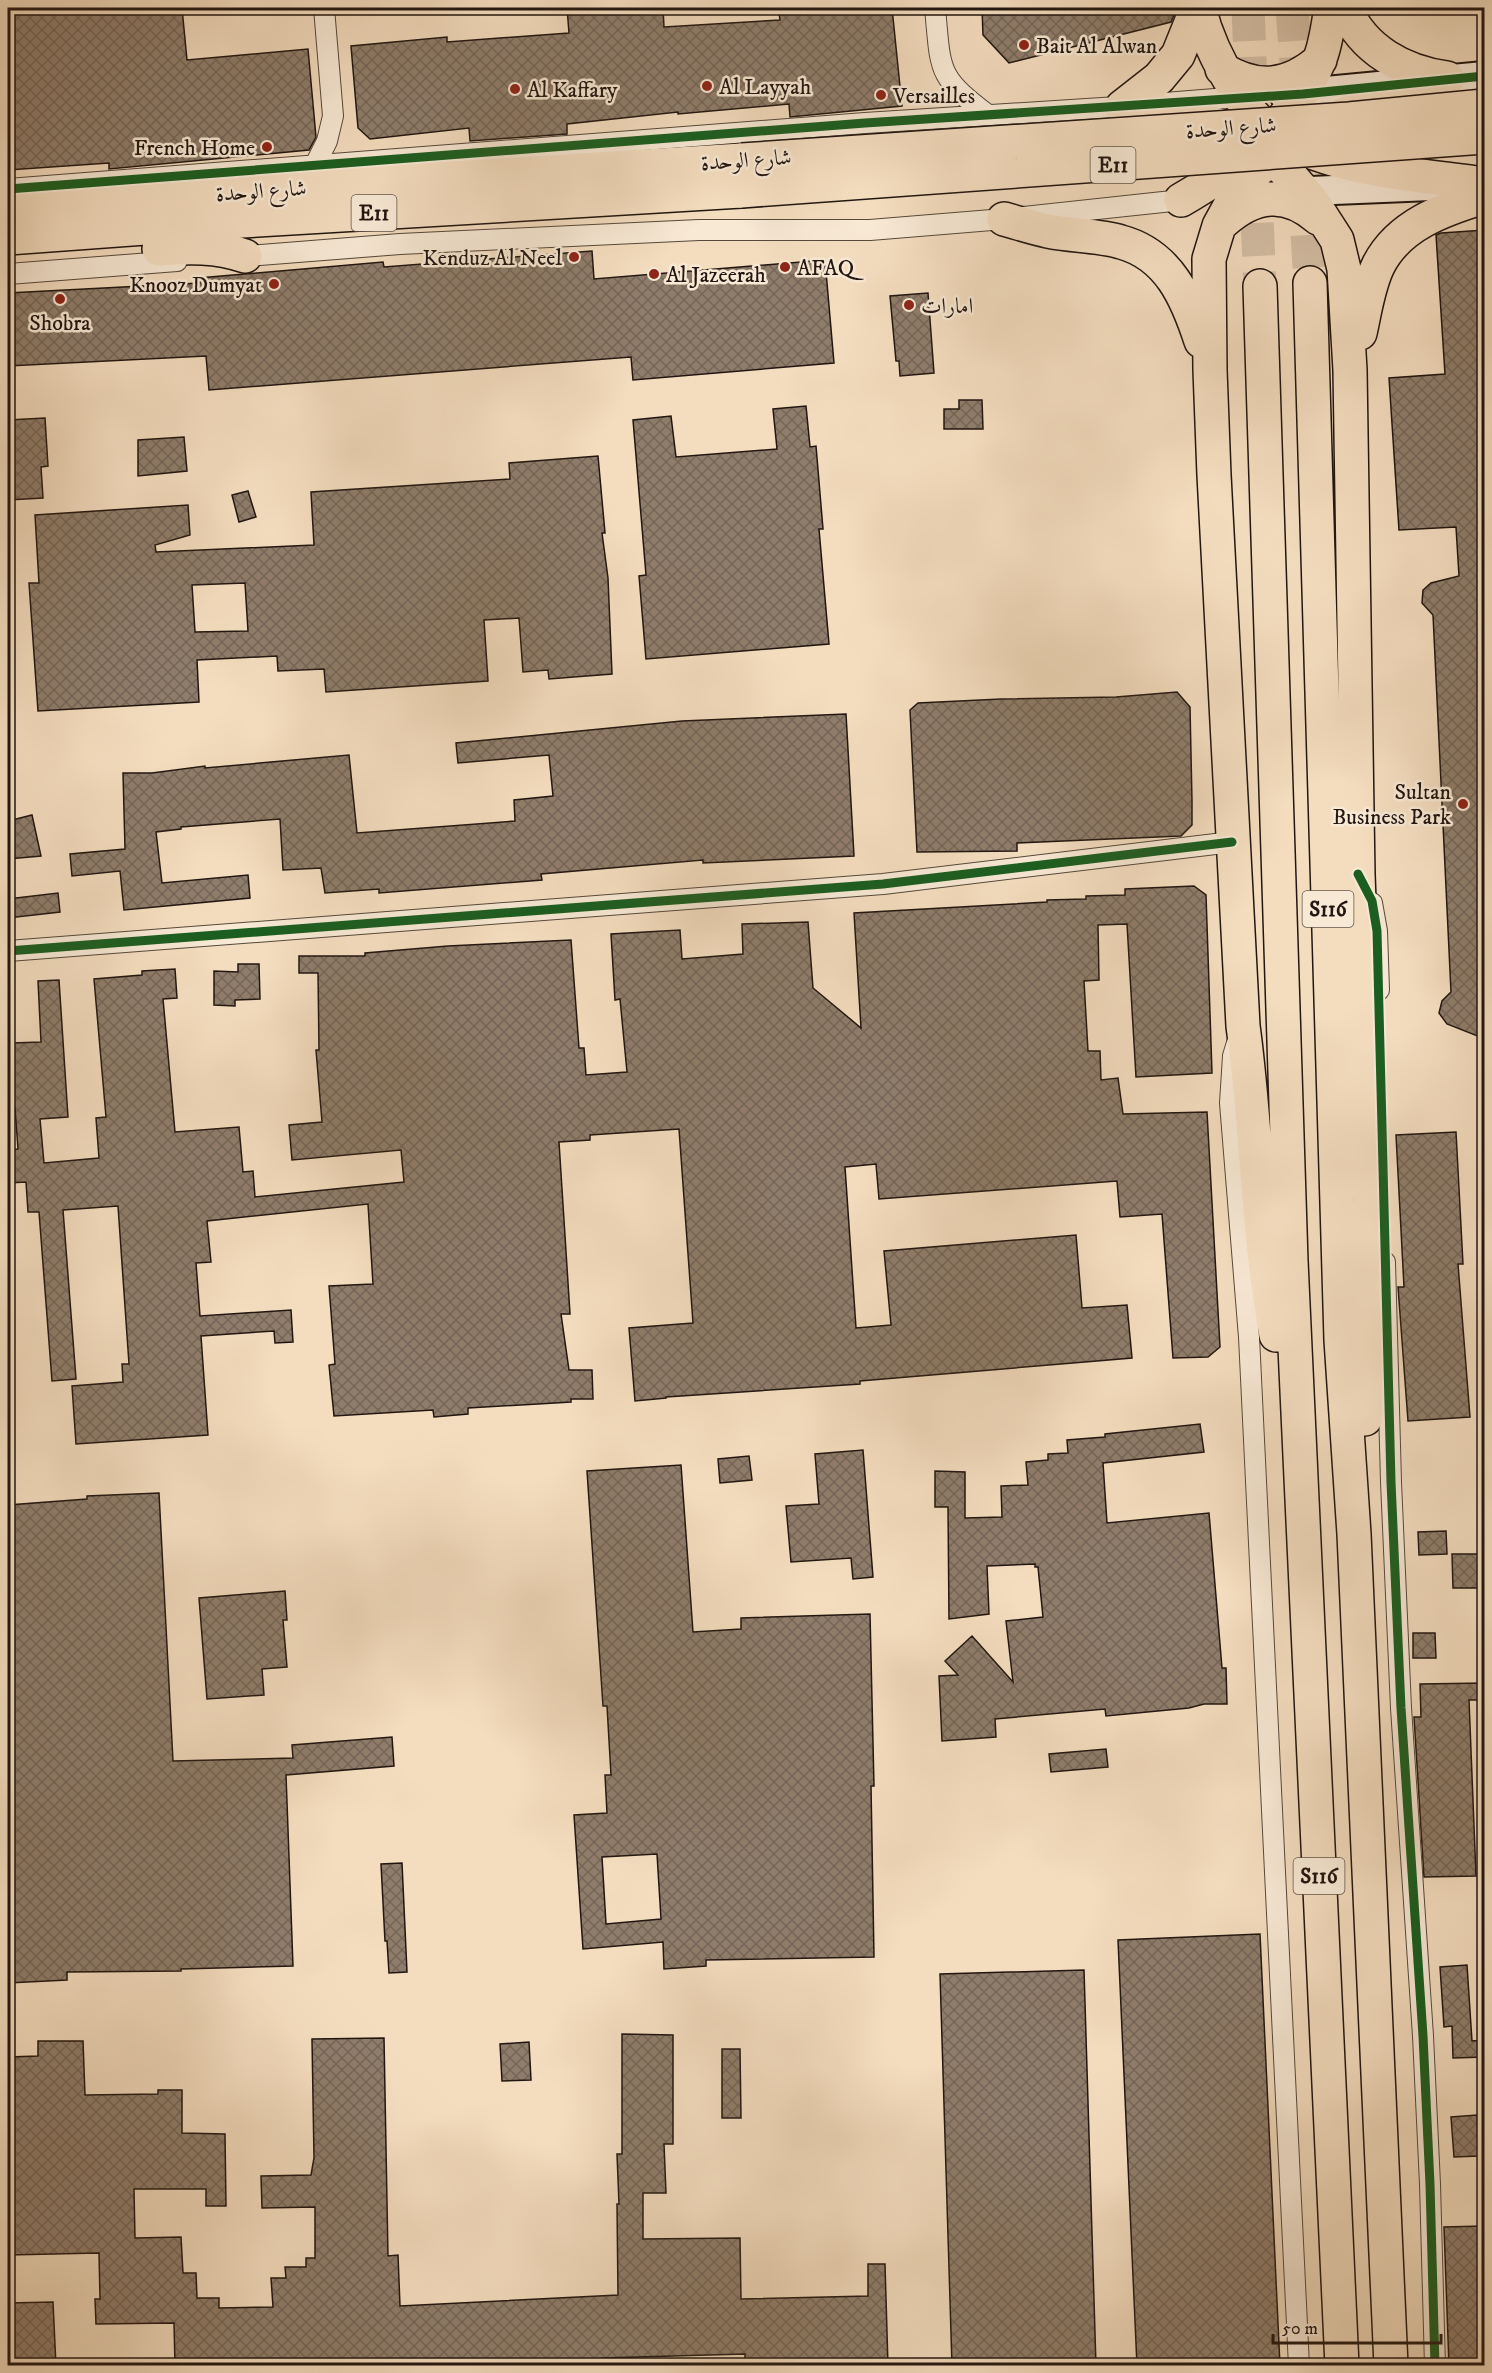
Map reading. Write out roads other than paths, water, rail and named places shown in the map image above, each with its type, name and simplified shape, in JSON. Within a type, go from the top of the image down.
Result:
[{"type":"highway","points":[[1198,8],[1222,69],[1337,240],[1344,269],[1350,370],[1358,874],[1370,1201],[1364,1441],[1354,1534]]},
{"type":"highway","points":[[1122,107],[1159,78],[1172,63],[1184,44],[1198,8]]},
{"type":"highway","points":[[1296,1387],[1284,1365],[1271,1309],[1243,1026],[1210,370],[1209,259],[1219,226],[1236,195],[1272,144],[1303,94],[1320,60],[1331,8]]},
{"type":"highway","points":[[1345,8],[1362,35],[1388,59],[1427,76],[1448,79]]},
{"type":"highway","points":[[1222,69],[1250,82],[1265,84],[1295,78],[1320,60]]},
{"type":"highway","points":[[1181,200],[1272,144],[1393,96],[1448,79]]},
{"type":"highway","name":"شارع الوحدة","points":[[8,238],[241,221],[1485,106]]},
{"type":"highway","points":[[1122,107],[1182,115],[1272,144],[1310,151],[1349,163],[1485,184]]},
{"type":"highway","name":"شارع الوحدة","points":[[8,208],[227,192],[742,176],[1350,148],[1485,137]]},
{"type":"highway","points":[[1350,370],[1371,284],[1389,248],[1422,221],[1485,197]]},
{"type":"highway","points":[[1219,226],[1244,207],[1274,198],[1307,208],[1324,223]]},
{"type":"highway","points":[[1004,219],[1049,231],[1120,241],[1148,254],[1171,275],[1185,296],[1210,370]]},
{"type":"highway","points":[[8,261],[200,246],[223,249],[245,256]]},
{"type":"highway","name":"S116","points":[[1310,283],[1340,1328],[1354,1534],[1391,2366]]},
{"type":"highway","name":"S116","points":[[1260,286],[1296,1387],[1342,2366]]},
{"type":"street","points":[[315,165],[327,141],[333,116],[324,8]]},
{"type":"street","points":[[934,8],[943,70],[962,95],[988,115]]},
{"type":"street","points":[[8,189],[988,115],[1122,107],[1240,96],[1303,94],[1485,76]]},
{"type":"street","points":[[8,274],[400,244],[743,229],[870,230],[1004,219],[1236,195],[1485,184]]},
{"type":"street","points":[[8,951],[883,884],[1232,842]]},
{"type":"street","points":[[1358,874],[1372,901],[1377,931],[1391,1482],[1403,1742],[1423,2047],[1435,2366]]},
{"type":"street","points":[[1243,1026],[1233,1056],[1230,1103],[1249,1337],[1299,2366]]},
{"type":"tunnel","points":[[1248,8],[1252,108]]},
{"type":"tunnel","points":[[1292,8],[1299,101]]},
{"type":"tunnel","points":[[1255,174],[1260,286]]},
{"type":"tunnel","points":[[1304,186],[1310,283]]},
{"type":"place","name":"Bait Al Alwan","points":[[1024,45]]},
{"type":"place","name":"Al Layyah","points":[[707,86]]},
{"type":"place","name":"Al Kaffary","points":[[515,89]]},
{"type":"place","name":"Versailles","points":[[881,95]]},
{"type":"place","name":"French Home","points":[[267,147]]},
{"type":"place","name":"Kenduz Al Neel","points":[[574,257]]},
{"type":"place","name":"AFAQ","points":[[785,267]]},
{"type":"place","name":"Al Jazeerah","points":[[654,274]]},
{"type":"place","name":"Knooz Dumyat","points":[[274,284]]},
{"type":"place","name":"Shobra","points":[[60,299]]},
{"type":"place","name":"امارات","points":[[909,305]]},
{"type":"place","name":"Sultan Business Park","points":[[1463,804]]}]
